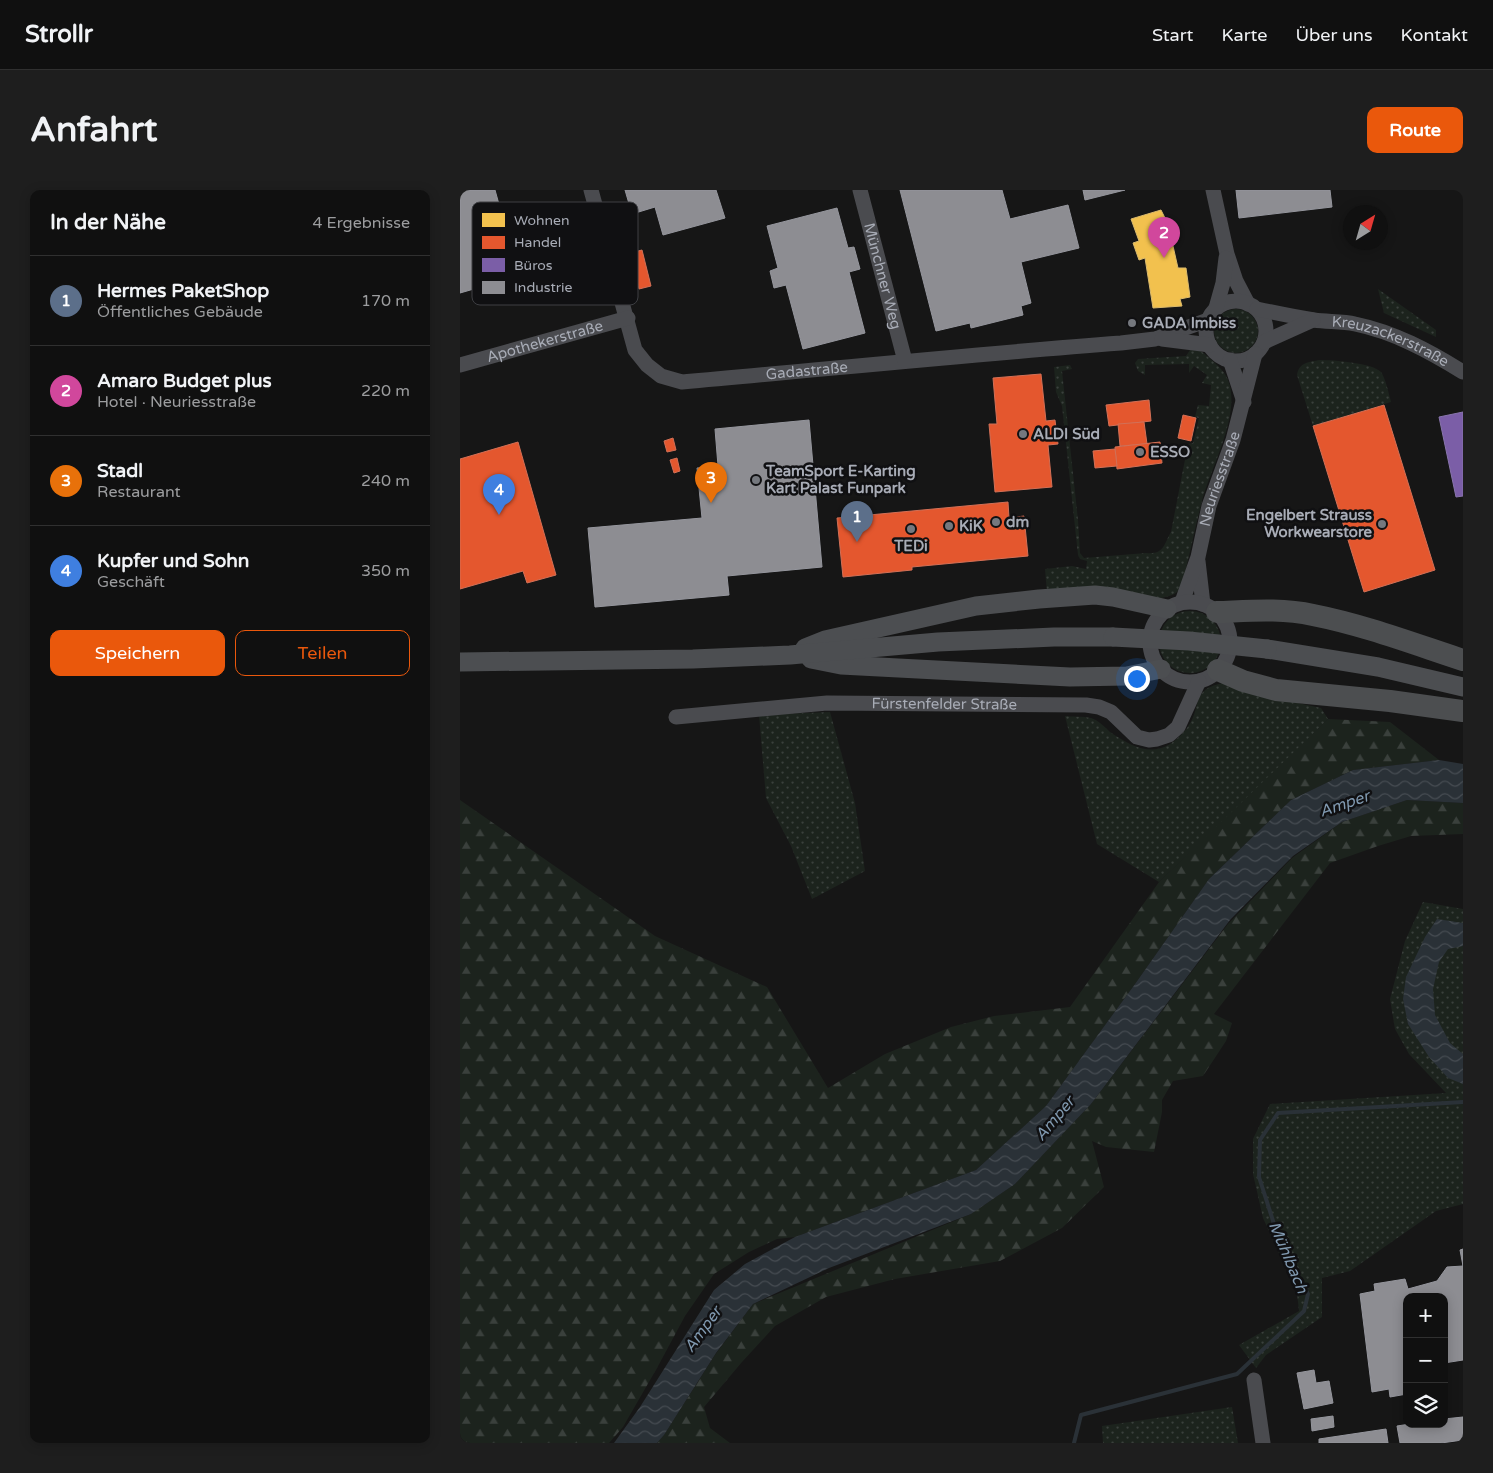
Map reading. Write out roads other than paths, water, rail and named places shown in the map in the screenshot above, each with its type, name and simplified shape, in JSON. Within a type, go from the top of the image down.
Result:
[{"type":"highway","points":[[1210,608],[1311,614],[1386,635],[1463,660]]},
{"type":"highway","points":[[1218,670],[1243,681],[1276,690],[1390,701],[1463,712]]},
{"type":"main road","points":[[790,655],[825,640],[976,606],[1039,598],[1095,595],[1174,606]]},
{"type":"main road","points":[[460,662],[693,659],[790,655],[938,642],[1054,637],[1113,637],[1189,641],[1267,649],[1378,667],[1463,687]]},
{"type":"main road","points":[[790,655],[840,665],[1070,677],[1127,676],[1161,669]]},
{"type":"street","name":"Münchner Weg","points":[[860,190],[905,361]]},
{"type":"street","points":[[1213,190],[1226,254],[1236,281],[1262,316],[1266,325],[1266,334],[1260,348],[1243,360],[1224,358],[1215,352],[1206,336],[1223,283],[1226,254]]},
{"type":"street","points":[[1212,314],[1224,304],[1232,301],[1240,301],[1253,306]]},
{"type":"street","name":"Gadastraße","points":[[624,305],[636,350],[647,365],[661,376],[682,382],[1155,339],[1210,345]]},
{"type":"street","name":"Kreuzackerstraße","points":[[1253,306],[1313,320],[1354,323],[1378,330],[1420,347],[1463,372]]},
{"type":"street","name":"Gadastraße","points":[[1155,339],[1212,314]]},
{"type":"street","name":"Apothekerstraße","points":[[460,365],[628,318]]},
{"type":"street","name":"Kreuzackerstraße","points":[[1260,348],[1313,320]]},
{"type":"street","name":"Neuriesstraße","points":[[1174,606],[1198,557],[1209,506],[1233,440],[1260,348]]},
{"type":"street","points":[[1230,360],[1244,402]]},
{"type":"street","name":"Neuriesstraße","points":[[1198,557],[1210,608]]},
{"type":"street","points":[[1193,602],[1210,608],[1225,622],[1230,635],[1230,648],[1226,660],[1209,677],[1199,681],[1190,682],[1170,676],[1161,669],[1153,657],[1150,644],[1152,631],[1157,619],[1174,606],[1193,602]]},
{"type":"street","points":[[1180,680],[1186,710]]},
{"type":"street","name":"Fürstenfelder Straße","points":[[676,717],[827,703],[1086,705],[1099,707],[1111,712],[1137,737],[1149,740],[1168,735],[1178,727],[1199,681]]},
{"type":"street","points":[[1254,1380],[1263,1443]]},
{"type":"water","name":"Amper","points":[[1439,760],[1463,764],[1463,803],[1407,800],[1342,822],[1293,856],[1230,920],[1091,1104],[1015,1184],[971,1214],[829,1268],[753,1304],[716,1353],[657,1443],[614,1443],[640,1407],[714,1290],[745,1264],[795,1237],[976,1170],[1046,1106],[1209,879],[1291,800],[1353,770]]},
{"type":"water","points":[[1437,919],[1463,923],[1463,946],[1448,949],[1439,962],[1433,989],[1435,1015],[1450,1043],[1463,1054],[1463,1084],[1448,1078],[1429,1057],[1408,1024],[1403,999],[1406,977],[1425,937]]},
{"type":"waterway","name":"Mühlbach","points":[[1074,1443],[1081,1415],[1237,1374],[1304,1311],[1308,1294],[1282,1249],[1259,1177],[1260,1140],[1278,1113],[1463,1102]]},
{"type":"place","name":"Amaro Budget plus","points":[[1164,258]]},
{"type":"place","name":"GADA Imbiss","points":[[1132,323]]},
{"type":"place","name":"ALDI Süd","points":[[1023,434]]},
{"type":"place","name":"ESSO","points":[[1140,452]]},
{"type":"place","name":"TeamSport E-Karting Kart Palast Funpark","points":[[756,480]]},
{"type":"place","name":"Stadl","points":[[711,503]]},
{"type":"place","name":"Kupfer und Sohn","points":[[499,515]]},
{"type":"place","name":"dm","points":[[996,522]]},
{"type":"place","name":"Engelbert Strauss Workwearstore","points":[[1382,524]]},
{"type":"place","name":"KiK","points":[[949,526]]},
{"type":"place","name":"TEDi","points":[[911,529]]},
{"type":"place","name":"Hermes PaketShop","points":[[857,542]]}]
